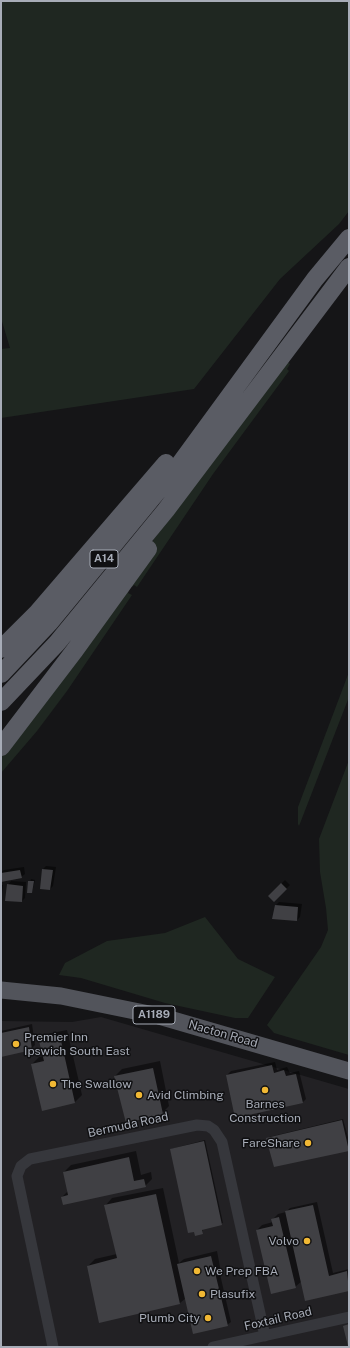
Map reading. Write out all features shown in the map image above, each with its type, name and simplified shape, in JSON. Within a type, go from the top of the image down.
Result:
[{"type":"highway","name":"A14","points":[[1,674],[50,622],[106,557],[179,466],[315,279],[349,238]]},
{"type":"highway","name":"A14","points":[[1,702],[57,643],[166,510],[349,267]]},
{"type":"highway","name":"A14","points":[[1,649],[37,613],[168,460],[199,437]]},
{"type":"highway","name":"A14","points":[[1,748],[147,551],[166,510]]},
{"type":"main road","name":"Nacton Road","points":[[1,990],[61,996],[159,1016],[349,1070]]},
{"type":"street","name":"Bermuda Road","points":[[53,1347],[17,1176],[21,1166],[30,1159],[197,1125],[208,1126],[214,1130],[222,1142],[265,1336]]},
{"type":"street","name":"Foxtail Road","points":[[213,1347],[349,1317]]},
{"type":"shaded area","points":[[1,1],[349,1],[349,211],[339,224],[280,279],[194,389],[1,418],[1,349],[10,348],[1,318]]},
{"type":"shaded area","points":[[284,359],[290,364],[287,369],[289,371],[213,474],[137,587],[134,585],[132,587],[129,585],[124,587],[129,591],[128,593],[132,595],[67,691],[37,731],[1,773],[1,756],[50,695],[140,559],[242,414]]},
{"type":"shaded area","points":[[349,672],[349,697],[299,826],[298,807]]},
{"type":"shaded area","points":[[349,760],[349,1055],[274,1033],[267,1025],[321,947],[328,930],[320,872],[319,839]]},
{"type":"shaded area","points":[[205,917],[238,959],[275,977],[248,1018],[235,1018],[165,1003],[81,978],[59,975],[65,963],[107,941],[165,933]]},
{"type":"shaded area","points":[[101,1017],[349,1089],[349,1347],[1,1347],[1,1021],[72,1022]]},
{"type":"building","points":[[42,869],[53,870],[50,890],[40,889]]},
{"type":"building","points":[[20,870],[22,878],[1,882],[1,873]]},
{"type":"building","points":[[28,881],[34,881],[32,893],[27,893]]},
{"type":"building","points":[[281,883],[287,889],[274,902],[268,896]]},
{"type":"building","points":[[7,884],[23,886],[22,902],[5,901]]},
{"type":"building","points":[[275,905],[298,907],[297,921],[272,919]]},
{"type":"building","name":"Premier Inn Ipswich South East","points":[[29,1027],[32,1050],[1,1057],[1,1033]]},
{"type":"building","name":"The Swallow","points":[[60,1036],[75,1103],[42,1111],[31,1064],[44,1061],[39,1041]]},
{"type":"building","name":"Barnes Construction","points":[[272,1065],[274,1073],[284,1070],[286,1076],[296,1074],[303,1103],[235,1118],[226,1075]]},
{"type":"building","name":"Avid Climbing","points":[[153,1068],[163,1114],[126,1123],[114,1076]]},
{"type":"building","name":"FareShare","points":[[342,1120],[349,1151],[274,1167],[266,1138]]},
{"type":"building","points":[[204,1141],[222,1225],[202,1230],[203,1234],[195,1236],[194,1232],[188,1233],[170,1149]]},
{"type":"building","points":[[129,1157],[134,1181],[144,1179],[146,1187],[63,1205],[61,1197],[68,1195],[63,1172]]},
{"type":"building","points":[[156,1194],[180,1304],[99,1323],[87,1266],[117,1258],[104,1205]]},
{"type":"building","name":"Volvo","points":[[313,1205],[329,1276],[347,1271],[349,1291],[305,1301],[285,1211]]},
{"type":"building","points":[[279,1217],[296,1288],[271,1294],[256,1230],[273,1226],[271,1219]]},
{"type":"building","points":[[211,1256],[228,1326],[193,1334],[177,1264]]},
{"type":"building","points":[[349,1324],[349,1346],[348,1346],[343,1326]]},
{"type":"place","name":"Premier Inn Ipswich South East","points":[[16,1044]]},
{"type":"place","name":"The Swallow","points":[[53,1084]]},
{"type":"place","name":"Barnes Construction","points":[[265,1090]]},
{"type":"place","name":"Avid Climbing","points":[[139,1095]]},
{"type":"place","name":"FareShare","points":[[308,1143]]},
{"type":"place","name":"Volvo","points":[[307,1241]]},
{"type":"place","name":"We Prep FBA","points":[[197,1271]]},
{"type":"place","name":"Plasufix","points":[[202,1294]]},
{"type":"place","name":"Plumb City","points":[[208,1318]]}]
